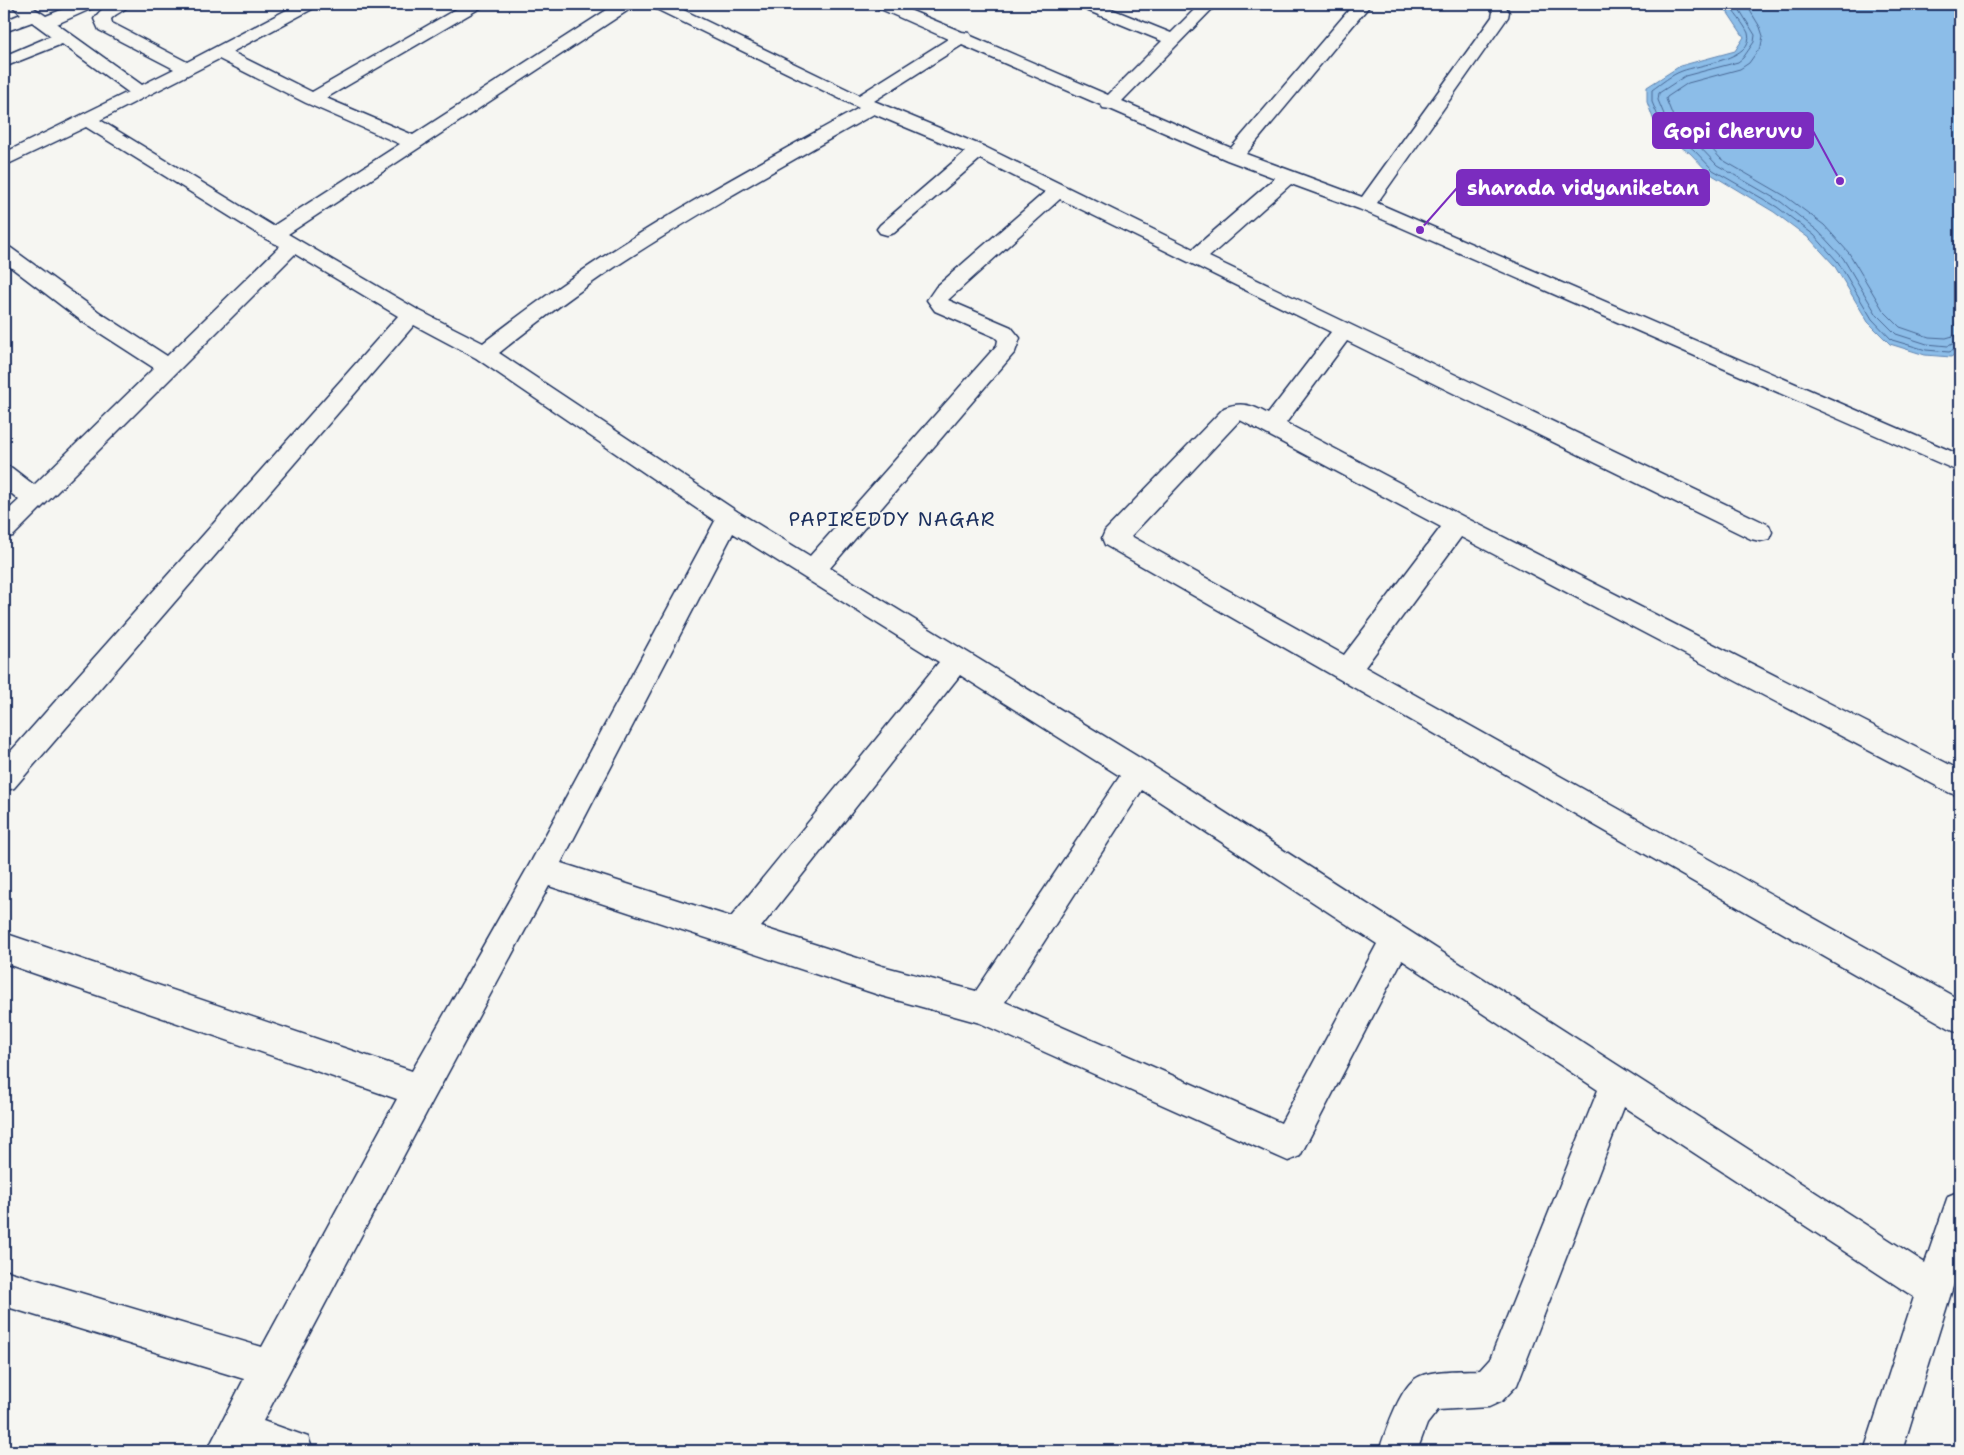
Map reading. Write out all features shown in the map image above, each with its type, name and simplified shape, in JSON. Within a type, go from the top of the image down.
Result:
[{"type":"street","points":[[18,4],[141,93]]},
{"type":"street","points":[[4,27],[89,4]]},
{"type":"street","points":[[122,4],[102,19],[106,26],[187,69]]},
{"type":"street","points":[[4,160],[141,93],[310,4]]},
{"type":"street","points":[[312,99],[476,4]]},
{"type":"street","points":[[4,529],[168,367],[283,239],[415,143],[627,4]]},
{"type":"street","points":[[658,4],[866,105],[978,151],[1760,532]]},
{"type":"street","points":[[882,4],[963,38],[1109,104],[1234,156],[1366,205],[1960,464]]},
{"type":"street","points":[[1085,4],[1174,40]]},
{"type":"street","points":[[1109,104],[1209,4]]},
{"type":"street","points":[[1234,156],[1363,4]]},
{"type":"street","points":[[1366,205],[1500,17],[1496,4]]},
{"type":"street","points":[[4,62],[64,37]]},
{"type":"street","points":[[484,353],[549,304],[627,250],[866,105],[963,38]]},
{"type":"street","points":[[218,52],[312,99],[415,143]]},
{"type":"street","points":[[86,119],[411,315],[484,353],[729,518],[1138,772],[1936,1290]]},
{"type":"street","points":[[886,229],[978,151]]},
{"type":"street","points":[[1195,258],[1288,176]]},
{"type":"street","points":[[813,570],[1007,347],[1009,338],[1003,332],[942,306],[937,300],[943,292],[1057,191]]},
{"type":"street","points":[[4,252],[91,317],[168,367]]},
{"type":"street","points":[[4,779],[411,315]]},
{"type":"street","points":[[1271,426],[1344,330]]},
{"type":"street","points":[[1960,784],[1457,524],[1248,413],[1239,411],[1232,414],[1114,538],[1960,1017]]},
{"type":"street","points":[[4,474],[34,499]]},
{"type":"street","points":[[294,1451],[231,1441],[420,1090],[542,870],[729,518]]},
{"type":"street","points":[[1348,670],[1457,524]]},
{"type":"street","points":[[737,934],[957,660]]},
{"type":"street","points":[[983,1008],[1138,772]]},
{"type":"street","points":[[542,870],[882,982],[983,1008],[1288,1144],[1396,940]]},
{"type":"street","points":[[4,948],[420,1090]]},
{"type":"street","points":[[1398,1451],[1413,1412],[1428,1392],[1489,1388],[1504,1372],[1617,1083]]},
{"type":"street","points":[[1883,1451],[1936,1290],[1960,1208]]},
{"type":"street","points":[[4,1288],[270,1368]]},
{"type":"water","points":[[1722,4],[1960,4],[1960,351],[1951,357],[1925,355],[1890,344],[1868,322],[1834,265],[1810,239],[1774,212],[1709,173],[1690,153],[1658,132],[1647,102],[1647,87],[1680,66],[1735,51],[1744,37]]},
{"type":"place","name":"Gopi Cheruvu","points":[[1840,181]]},
{"type":"place","name":"sharada vidyaniketan","points":[[1420,230]]},
{"type":"district","name":"PAPIREDDY NAGAR","points":[[892,519]]}]
